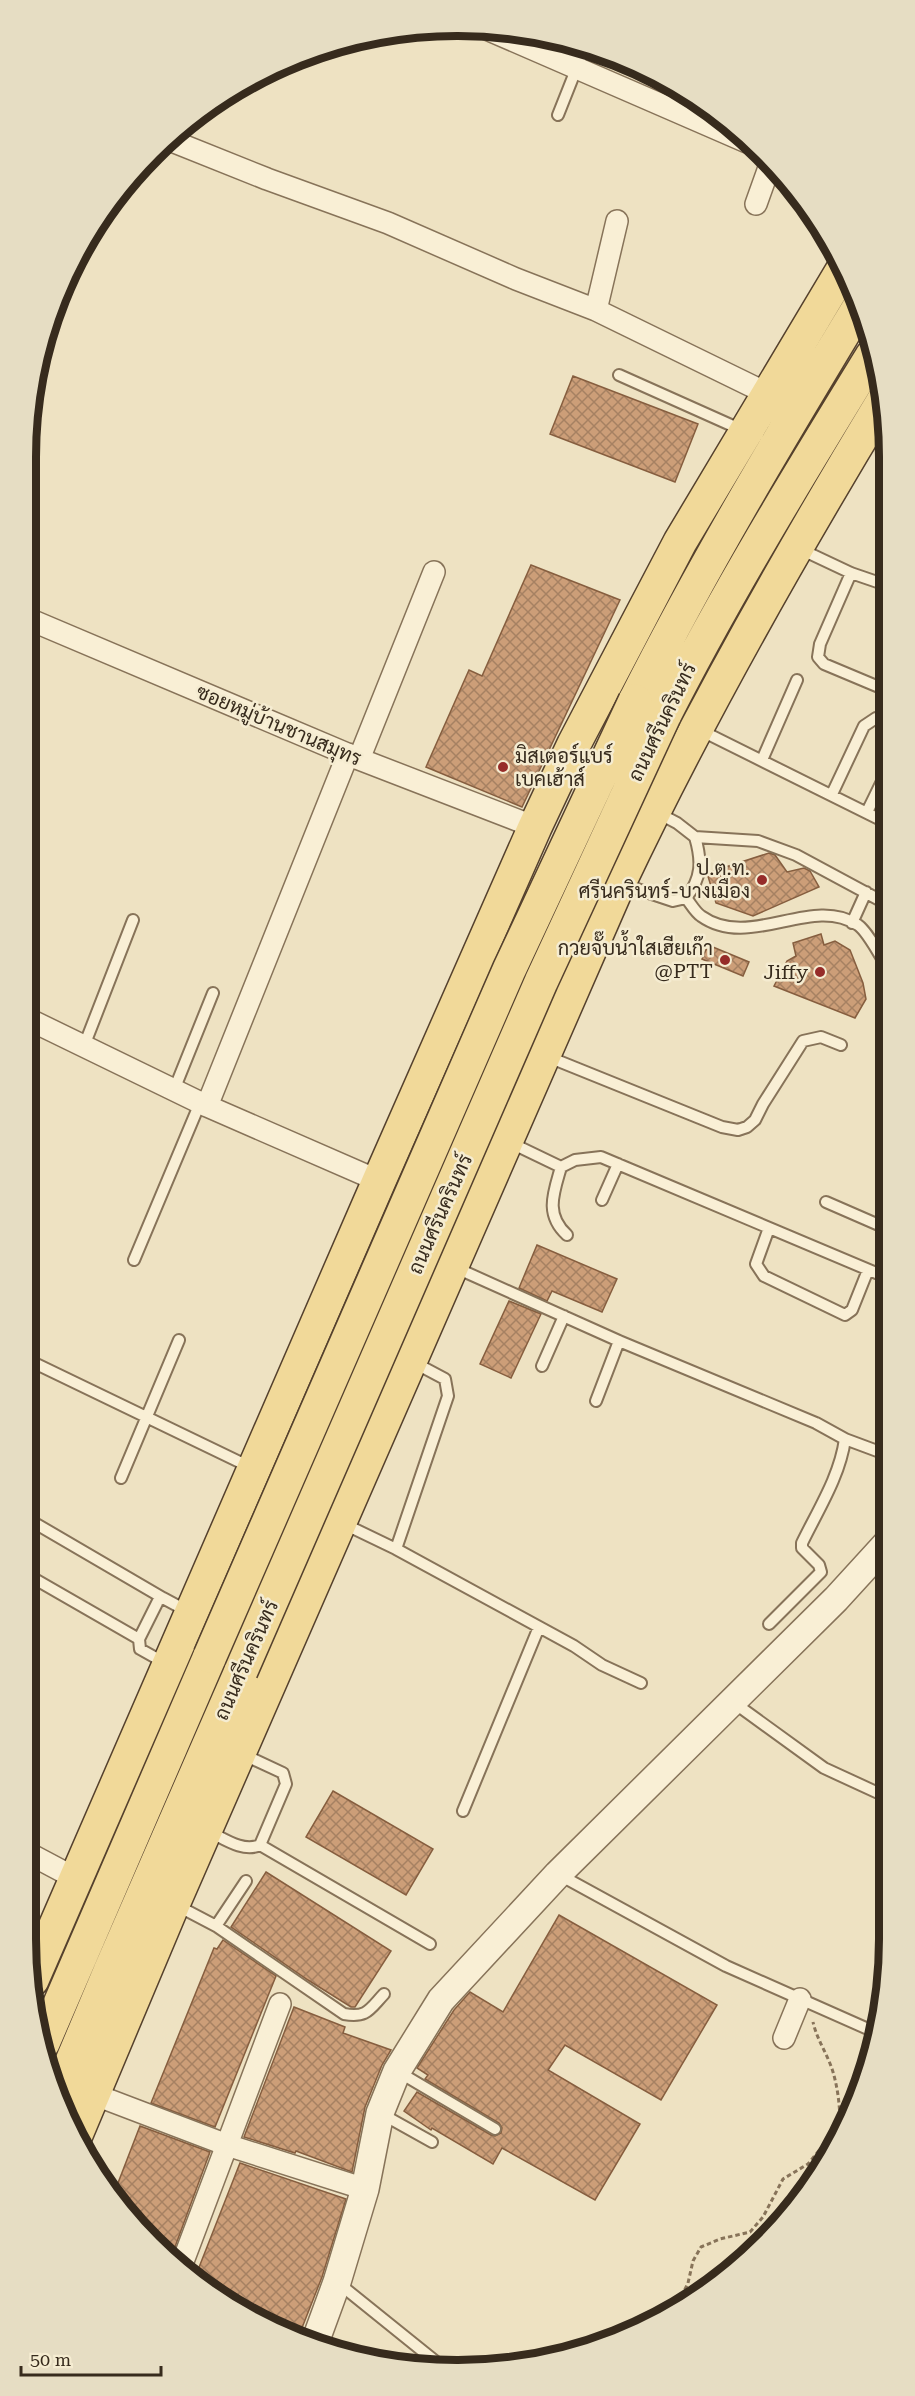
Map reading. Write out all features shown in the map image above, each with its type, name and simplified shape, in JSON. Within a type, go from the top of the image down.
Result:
[{"type":"main road","points":[[37,1968],[168,1665],[177,1606],[254,1469],[535,827],[613,666],[680,542],[839,277]]},
{"type":"main road","name":"ถนนศรีนครินทร์","points":[[47,2034],[508,970],[635,701],[681,611],[733,517],[854,315]]},
{"type":"main road","name":"ถนนศรีนครินทร์","points":[[62,2085],[115,1958],[541,982],[664,716],[762,535],[868,362]]},
{"type":"main road","name":"ถนนศรีนครินทร์","points":[[80,2126],[173,1904],[525,1096],[653,810],[729,664],[795,547],[877,421]]},
{"type":"main road","points":[[433,1059],[434,1080],[439,1097],[450,1112],[463,1121],[474,1123],[496,1118],[514,1107],[525,1096]]},
{"type":"main road","points":[[330,1295],[362,1275],[378,1272],[396,1275],[410,1284],[417,1294],[422,1316],[416,1347]]},
{"type":"street","points":[[512,40],[725,132]]},
{"type":"street","points":[[177,143],[388,223],[516,279],[596,310],[768,394]]},
{"type":"street","points":[[756,204],[767,172]]},
{"type":"street","points":[[596,310],[617,221]]},
{"type":"street","points":[[204,1104],[434,572]]},
{"type":"street","name":"ซอยหมู่บ้านชานสมุทร","points":[[36,622],[353,757],[535,827]]},
{"type":"street","points":[[36,1023],[204,1104],[379,1181]]},
{"type":"street","points":[[317,2336],[366,2189],[380,2113],[397,2070],[441,2000],[558,1874],[836,1599],[879,1552]]},
{"type":"street","points":[[36,1857],[75,1878]]},
{"type":"street","points":[[784,2038],[804,2001]]},
{"type":"street","points":[[184,2258],[280,2004]]},
{"type":"street","points":[[93,2094],[227,2145],[366,2189]]},
{"type":"lane","points":[[558,115],[582,54]]},
{"type":"lane","points":[[619,375],[745,431]]},
{"type":"lane","points":[[795,547],[879,583]]},
{"type":"lane","points":[[852,573],[820,644],[818,657],[824,663],[879,687]]},
{"type":"lane","points":[[762,760],[797,680]]},
{"type":"lane","points":[[832,794],[864,726],[876,718],[879,719]]},
{"type":"lane","points":[[696,728],[879,819]]},
{"type":"lane","points":[[867,812],[879,787]]},
{"type":"lane","points":[[653,810],[696,837],[758,842],[796,855],[879,899]]},
{"type":"lane","points":[[620,883],[673,901],[686,898],[696,885],[700,860],[696,837]]},
{"type":"lane","points":[[852,922],[866,892]]},
{"type":"lane","points":[[686,898],[701,915],[724,927],[744,929],[828,915],[844,918],[860,927],[879,955]]},
{"type":"lane","points":[[84,1046],[133,920]]},
{"type":"lane","points":[[174,1090],[213,993]]},
{"type":"lane","points":[[543,1055],[722,1127],[738,1130],[747,1127],[755,1120],[803,1041],[821,1037],[841,1045]]},
{"type":"lane","points":[[134,1260],[204,1104]]},
{"type":"lane","points":[[506,1140],[561,1167]]},
{"type":"lane","points":[[567,1235],[557,1226],[552,1204],[561,1167],[575,1160],[600,1157],[879,1274]]},
{"type":"lane","points":[[602,1200],[618,1164]]},
{"type":"lane","points":[[826,1203],[879,1225]]},
{"type":"lane","points":[[769,1228],[756,1264],[764,1276],[844,1315],[852,1310],[868,1270]]},
{"type":"lane","points":[[451,1266],[619,1341],[879,1452]]},
{"type":"lane","points":[[542,1366],[564,1316]]},
{"type":"lane","points":[[121,1478],[179,1340]]},
{"type":"lane","points":[[596,1401],[619,1341]]},
{"type":"lane","points":[[396,1549],[448,1396],[446,1379],[416,1347]]},
{"type":"lane","points":[[36,1364],[254,1469]]},
{"type":"lane","points":[[769,1624],[820,1572],[819,1565],[802,1548],[802,1543],[843,1455],[845,1439]]},
{"type":"lane","points":[[340,1522],[396,1549],[539,1627],[602,1665],[641,1683]]},
{"type":"lane","points":[[36,1524],[177,1606]]},
{"type":"lane","points":[[36,1580],[139,1639]]},
{"type":"lane","points":[[168,1665],[140,1649],[139,1639],[158,1601],[177,1606]]},
{"type":"lane","points":[[463,1812],[539,1627]]},
{"type":"lane","points":[[733,1702],[824,1768],[879,1793]]},
{"type":"lane","points":[[206,1830],[245,1848],[260,1845],[286,1784],[283,1773],[239,1753]]},
{"type":"lane","points":[[260,1845],[430,1944]]},
{"type":"lane","points":[[558,1874],[726,1966],[869,2030]]},
{"type":"lane","points":[[216,1926],[246,1881]]},
{"type":"lane","points":[[173,1904],[216,1926],[344,2014],[356,2016],[366,2014],[384,1994]]},
{"type":"lane","points":[[397,2070],[495,2129]]},
{"type":"lane","points":[[380,2113],[432,2142]]},
{"type":"lane","points":[[337,2282],[431,2359]]},
{"type":"path","points":[[804,2001],[832,2070],[839,2099],[840,2117]]},
{"type":"path","points":[[682,2295],[688,2283],[693,2261],[701,2247],[720,2239],[750,2232],[763,2217],[783,2179],[808,2164],[828,2139]]},
{"type":"building","points":[[573,376],[698,424],[675,482],[550,434]]},
{"type":"building","points":[[531,565],[620,600],[522,807],[426,767],[469,670],[482,676]]},
{"type":"building","name":"ป.ต.ท. ศรีนครินทร์-บางเมือง","points":[[769,853],[775,855],[787,872],[804,868],[810,871],[819,887],[753,916],[716,903],[707,873]]},
{"type":"building","name":"Jiffy","points":[[821,934],[824,945],[835,941],[850,950],[863,983],[866,999],[855,1018],[774,986],[787,961],[796,956],[793,943]]},
{"type":"building","name":"กวยจั๊บน้ำใสเฮียเก๊า @PTT","points":[[708,945],[749,962],[743,976],[702,959]]},
{"type":"building","points":[[537,1245],[617,1279],[602,1312],[552,1291],[547,1301],[519,1288]]},
{"type":"building","points":[[509,1301],[541,1314],[511,1378],[480,1364]]},
{"type":"building","points":[[333,1791],[433,1849],[406,1895],[306,1837]]},
{"type":"building","points":[[266,1872],[391,1951],[355,2007],[351,2007],[308,1980],[231,1927]]},
{"type":"building","points":[[559,1915],[717,2005],[661,2100],[565,2045],[548,2070],[640,2124],[595,2200],[502,2148],[493,2164],[432,2128],[431,2130],[404,2111],[417,2092],[491,2135],[501,2133],[502,2128],[499,2123],[425,2079],[428,2075],[417,2068],[454,2010],[470,1992],[503,2012]]},
{"type":"building","points":[[223,1940],[276,1976],[215,2127],[151,2103],[214,1948],[217,1949]]},
{"type":"building","points":[[294,2007],[345,2027],[343,2033],[391,2050],[382,2065],[365,2107],[352,2172],[296,2151],[295,2153],[244,2137]]},
{"type":"building","points":[[140,2126],[210,2152],[174,2250],[159,2237],[117,2186]]},
{"type":"building","points":[[240,2163],[346,2199],[322,2277],[301,2330],[247,2304],[198,2270]]},
{"type":"place","name":"มิสเตอร์แบร์ เบคเฮ้าส์","points":[[503,767]]},
{"type":"place","name":"ป.ต.ท. ศรีนครินทร์-บางเมือง","points":[[762,880]]},
{"type":"place","name":"กวยจั๊บน้ำใสเฮียเก๊า @PTT","points":[[725,960]]},
{"type":"place","name":"Jiffy","points":[[820,972]]}]
